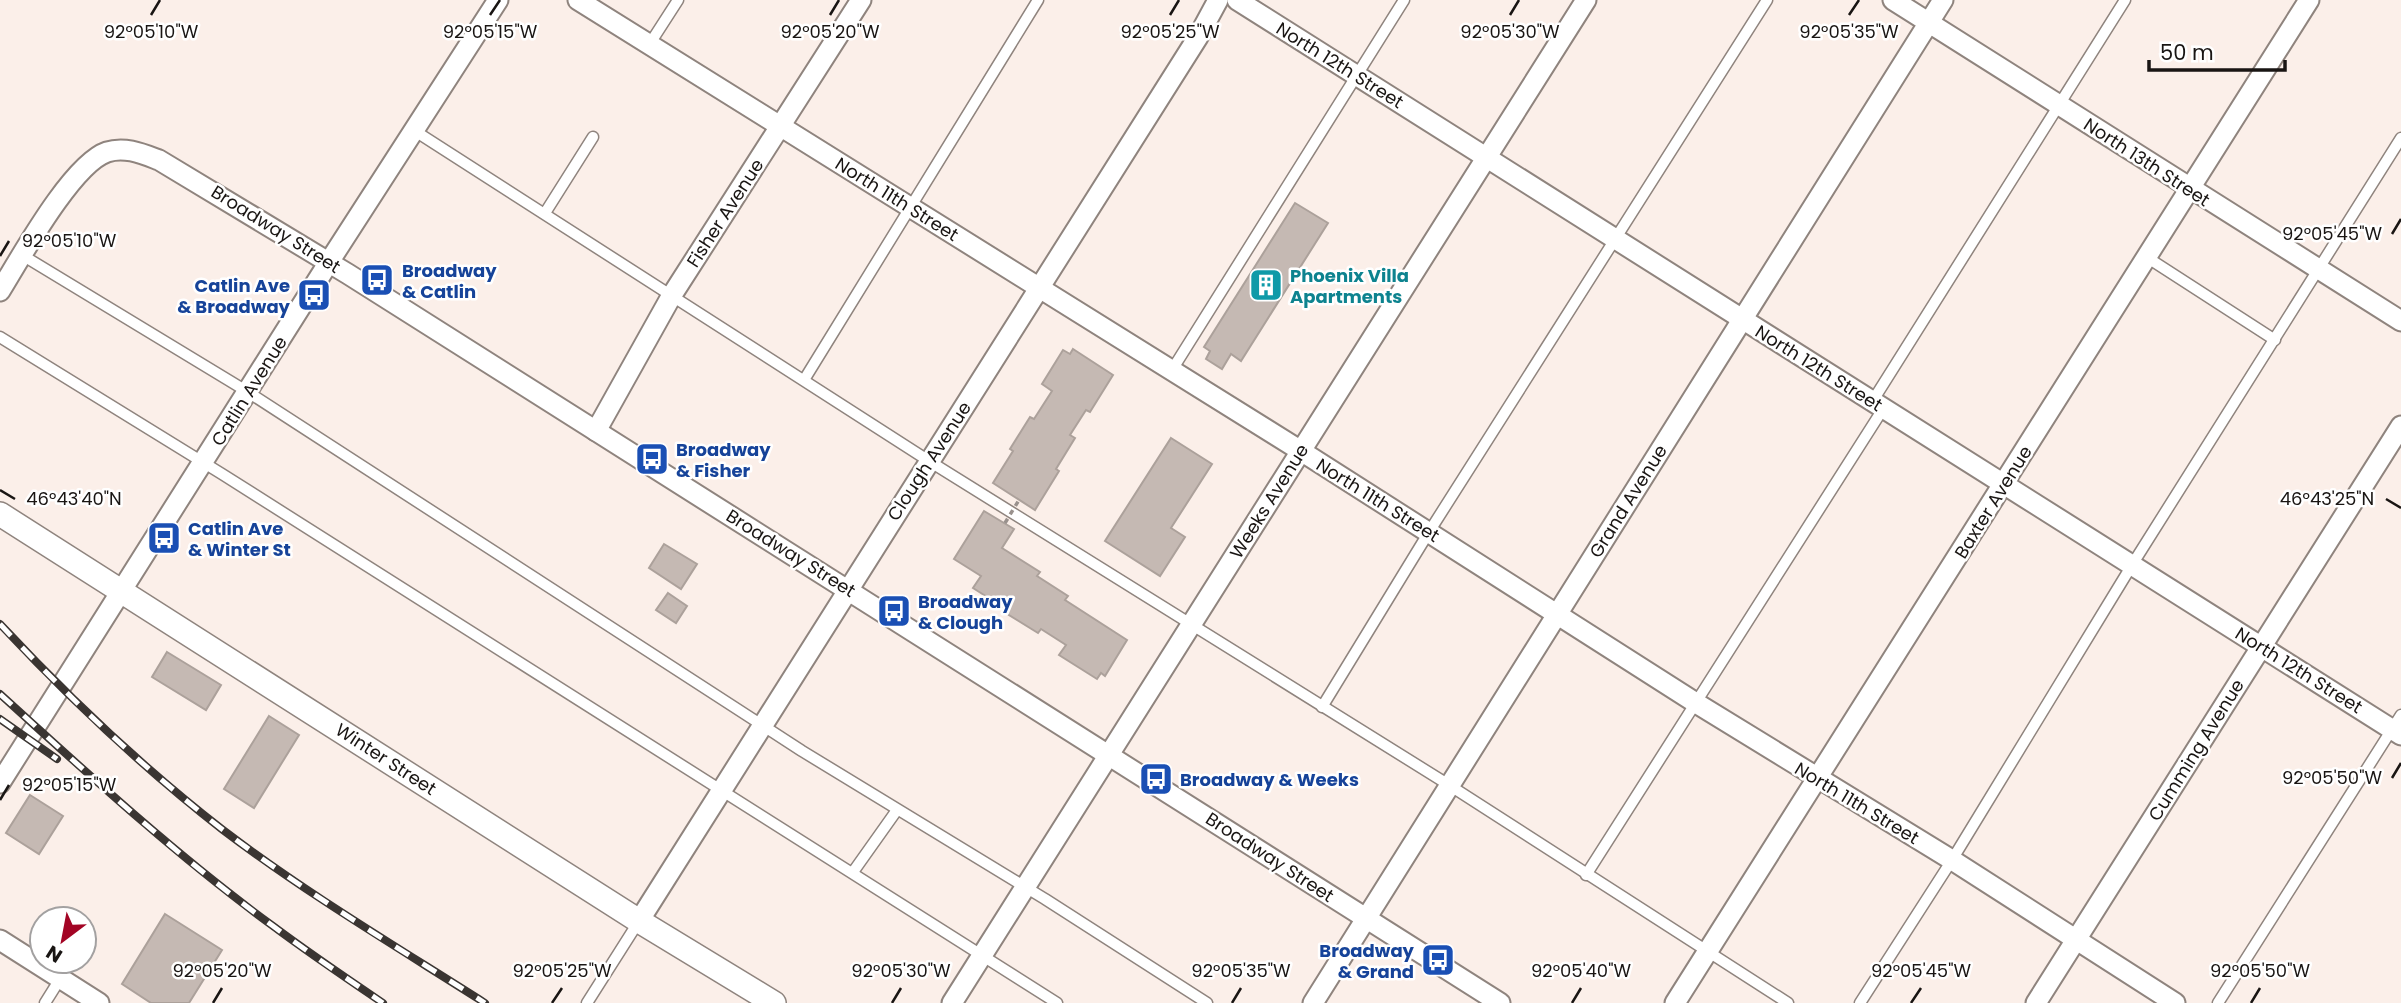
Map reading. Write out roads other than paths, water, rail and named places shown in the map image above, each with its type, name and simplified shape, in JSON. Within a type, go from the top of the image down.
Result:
[{"type":"street","name":"Catlin Avenue","points":[[0,783],[498,0]]},
{"type":"street","name":"North 11th Street","points":[[578,0],[1301,451],[1696,703],[1952,860],[2175,1003]]},
{"type":"street","name":"Fisher Avenue","points":[[596,430],[672,295],[861,0]]},
{"type":"street","name":"Clough Avenue","points":[[639,921],[1040,289],[1198,37],[1218,0]]},
{"type":"street","name":"North 12th Street","points":[[1237,0],[2003,485],[2261,646],[2398,727]]},
{"type":"street","name":"Weeks Avenue","points":[[951,1003],[1586,0]]},
{"type":"street","name":"North 13th Street","points":[[1894,0],[2190,190],[2401,321]]},
{"type":"street","name":"Grand Avenue","points":[[1313,1003],[1943,0]]},
{"type":"street","name":"Baxter Avenue","points":[[1675,1003],[2309,0]]},
{"type":"street","name":"Broadway Street","points":[[22,256],[83,167],[108,152],[128,150],[159,160],[329,262],[1500,1003]]},
{"type":"street","points":[[0,290],[22,256]]},
{"type":"street","name":"Cumming Avenue","points":[[2036,1003],[2401,426]]},
{"type":"street","name":"Winter Street","points":[[0,514],[639,921],[774,1003]]},
{"type":"street","points":[[0,940],[99,1003]]},
{"type":"lane","points":[[649,45],[678,0]]},
{"type":"lane","points":[[804,380],[1038,0]]},
{"type":"lane","points":[[1172,370],[1404,0]]},
{"type":"lane","points":[[1322,708],[1429,532],[1767,0]]},
{"type":"lane","points":[[1586,874],[1696,703],[2058,105],[2125,0]]},
{"type":"lane","points":[[415,131],[929,461],[1449,785],[1788,1003]]},
{"type":"lane","points":[[545,213],[593,137]]},
{"type":"lane","points":[[1860,1003],[1952,860],[2132,565],[2401,138]]},
{"type":"lane","points":[[22,256],[248,392],[897,810],[1025,887],[1207,1003]]},
{"type":"lane","points":[[2148,258],[2275,340]]},
{"type":"lane","points":[[0,337],[204,463],[1057,1003]]},
{"type":"lane","points":[[2218,1003],[2398,727]]},
{"type":"lane","points":[[853,872],[897,810]]},
{"type":"lane","points":[[587,1003],[639,921]]},
{"type":"lane","points":[[45,1003],[60,978]]},
{"type":"railway","points":[[0,624],[107,731],[223,830],[319,898],[485,1003]]},
{"type":"railway","points":[[0,694],[202,871],[287,936],[383,1003]]},
{"type":"railway","points":[[0,719],[57,759]]},
{"type":"place","name":"Broadway & Catlin","points":[[377,280]]},
{"type":"place","name":"Phoenix Villa Apartments","points":[[1266,285]]},
{"type":"place","name":"Catlin Ave & Broadway","points":[[314,295]]},
{"type":"place","name":"Broadway & Fisher","points":[[652,459]]},
{"type":"place","name":"Catlin Ave & Winter St","points":[[164,538]]},
{"type":"place","name":"Broadway & Clough","points":[[894,611]]},
{"type":"place","name":"Broadway & Weeks","points":[[1156,779]]},
{"type":"place","name":"Broadway & Grand","points":[[1438,960]]}]
